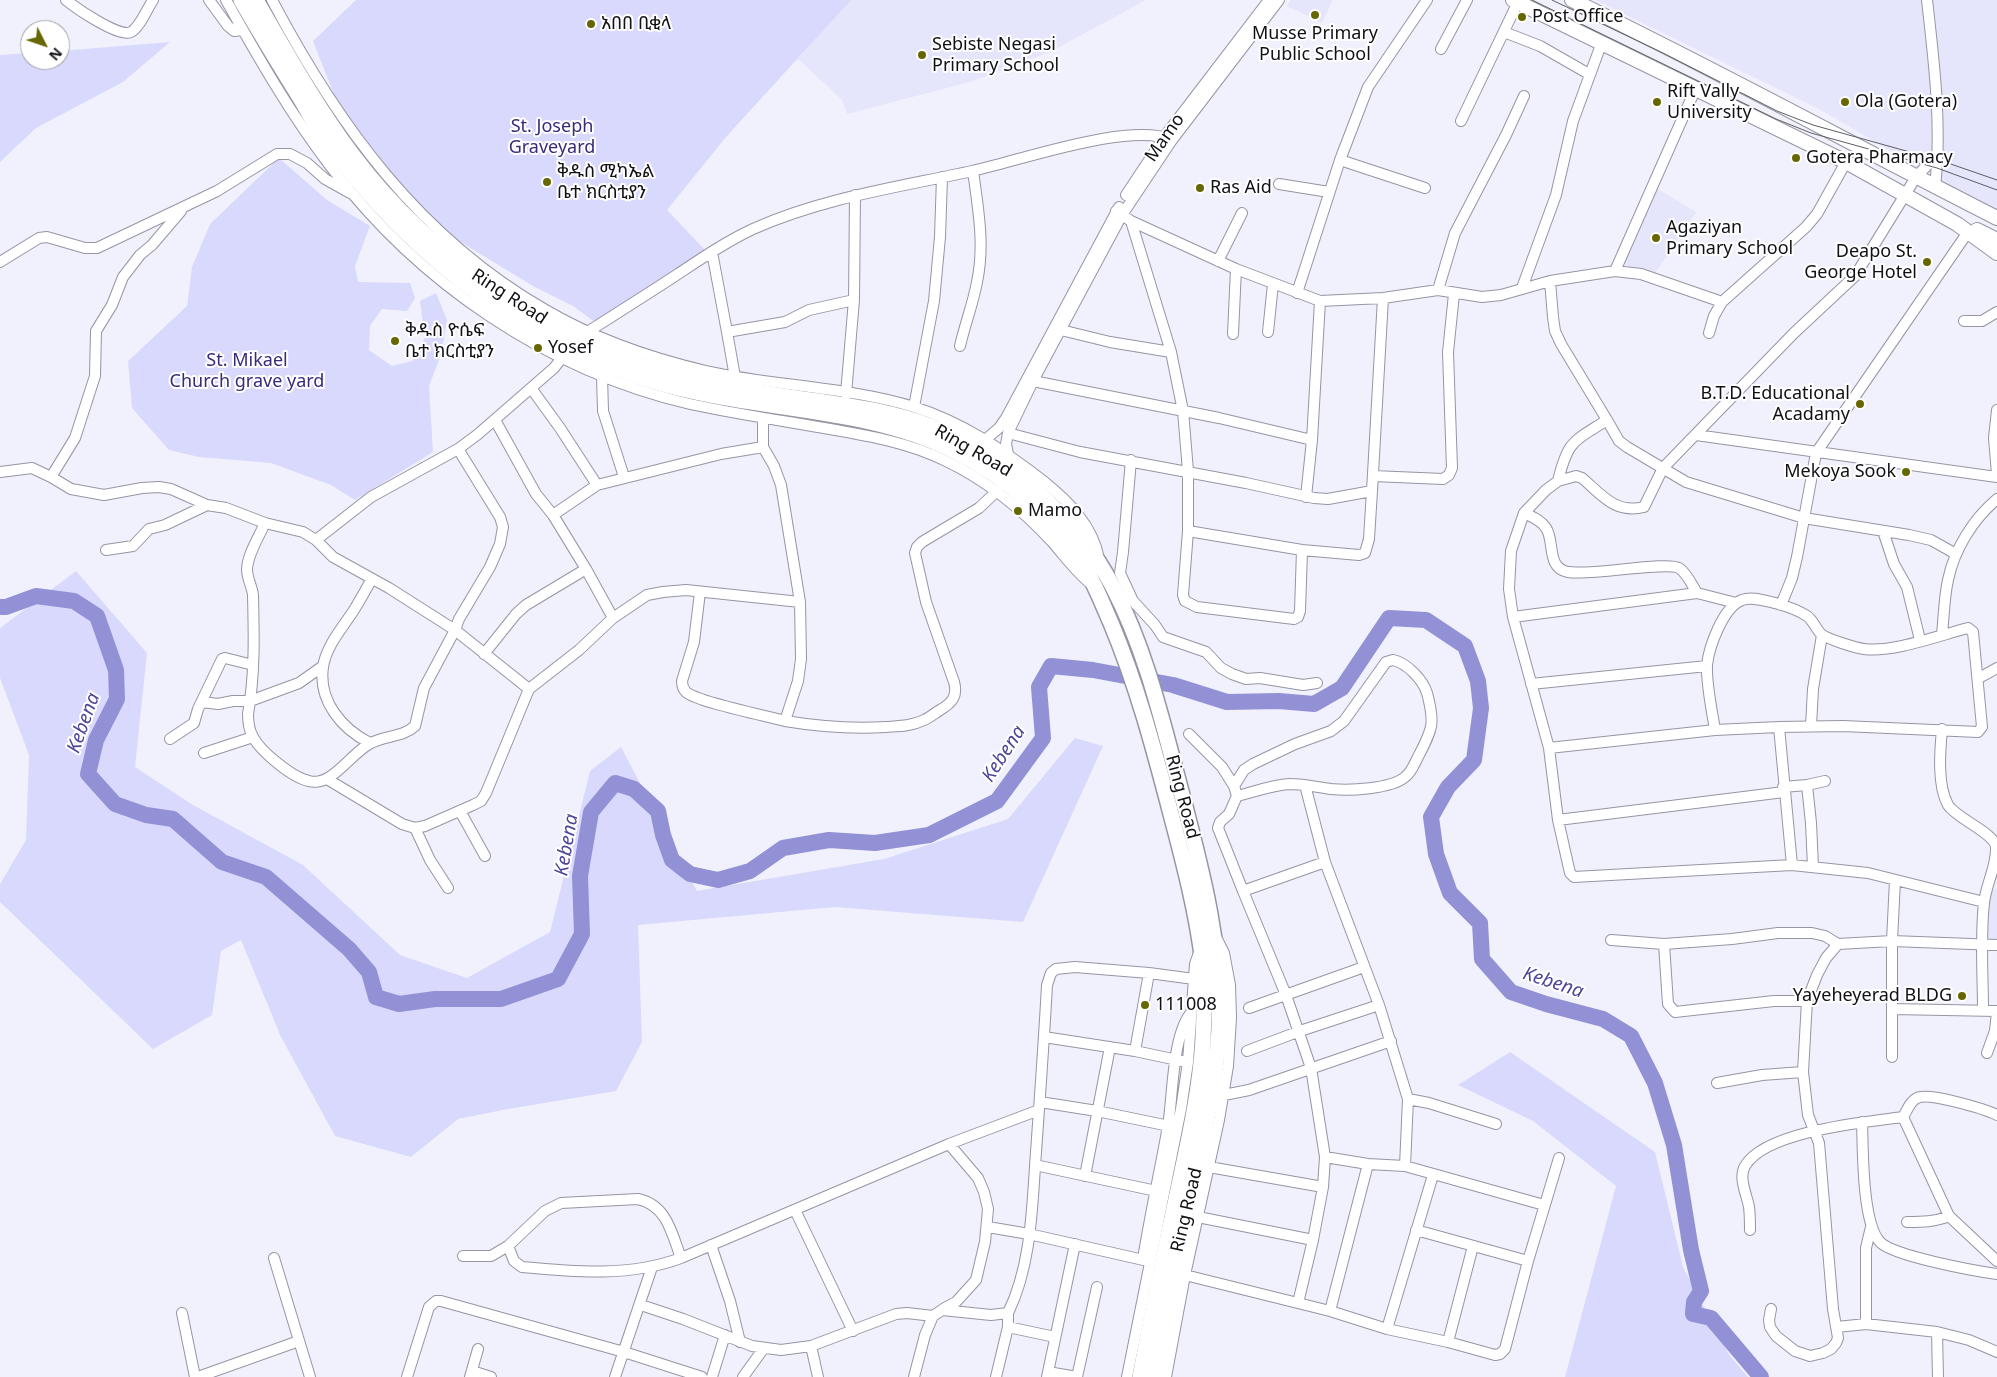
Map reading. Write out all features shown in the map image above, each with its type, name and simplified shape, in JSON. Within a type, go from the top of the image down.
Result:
[{"type":"highway","name":"Ring Road","points":[[241,0],[317,128],[359,182],[396,223],[446,270],[492,304],[550,340],[621,371],[658,383],[721,398],[858,419],[928,440],[954,450],[986,469],[1015,490],[1044,517],[1068,544],[1085,568],[1108,616],[1134,683],[1185,837],[1213,932],[1219,1003],[1219,1030],[1212,1096],[1170,1288],[1154,1377]]},
{"type":"highway","name":"Ring Road","points":[[256,0],[290,60],[354,157],[432,242],[506,299],[584,341],[649,368],[683,378],[728,387],[873,410],[928,426],[949,435],[984,453],[1040,494],[1068,522],[1100,565],[1124,610],[1149,676],[1185,837],[1205,986],[1203,1043],[1197,1094],[1140,1377]]},
{"type":"main road","points":[[1572,0],[1633,29],[1997,218]]},
{"type":"main road","points":[[1515,1],[1846,162],[1962,228],[1997,253]]},
{"type":"main road","points":[[1966,202],[1997,206]]},
{"type":"main road","points":[[1962,228],[1981,232],[1997,240]]},
{"type":"street","points":[[66,0],[81,12],[126,33],[131,32],[136,26],[153,0]]},
{"type":"street","points":[[209,0],[228,26],[234,31],[243,30]]},
{"type":"street","points":[[226,0],[294,114],[331,167],[352,193],[401,245],[436,276],[490,316],[523,338],[561,359],[657,396],[764,418],[883,438],[945,460],[998,491],[1016,506],[1080,575],[1095,587]]},
{"type":"street","points":[[272,0],[324,91],[367,152],[404,196],[459,249],[496,278],[543,308],[589,331],[663,359],[735,377],[880,399],[914,407],[961,426],[1008,454],[1066,501],[1084,522],[1093,537],[1100,565]]},
{"type":"street","name":"Mamo","points":[[985,440],[999,428],[1006,418],[1119,213],[1168,138],[1257,23],[1269,0]]},
{"type":"street","points":[[1257,23],[1279,0]]},
{"type":"street","points":[[1297,293],[1340,160],[1368,87],[1427,0]]},
{"type":"street","points":[[1442,49],[1467,0]]},
{"type":"street","points":[[1927,0],[1932,40],[1939,153],[1935,187]]},
{"type":"street","points":[[1461,121],[1504,32],[1515,1]]},
{"type":"street","points":[[1504,32],[1540,46],[1589,74]]},
{"type":"street","points":[[1522,288],[1556,195],[1573,121],[1602,42]]},
{"type":"street","points":[[1615,271],[1695,90]]},
{"type":"street","points":[[1438,290],[1455,233],[1524,96]]},
{"type":"street","points":[[589,331],[712,252],[752,230],[790,215],[855,195],[973,171],[1106,138],[1130,135],[1168,138]]},
{"type":"street","points":[[1939,153],[1916,177],[1855,276],[1794,333],[1663,468],[1644,507],[1614,506],[1582,478],[1576,476],[1558,481],[1546,490],[1524,513],[1511,550],[1509,589],[1513,617],[1549,748],[1558,820],[1570,872],[1574,877],[1792,865],[1868,873],[1984,902]]},
{"type":"street","points":[[0,262],[39,238],[47,237],[85,248],[97,248],[217,192],[277,154],[290,154],[307,163],[325,179],[352,193]]},
{"type":"street","points":[[1340,160],[1425,188]]},
{"type":"street","points":[[1710,333],[1714,316],[1722,302],[1806,227],[1817,214],[1846,162]]},
{"type":"street","points":[[960,346],[977,281],[980,252],[981,235],[973,171]]},
{"type":"street","points":[[914,407],[934,301],[940,238],[942,177]]},
{"type":"street","points":[[1279,184],[1329,192]]},
{"type":"street","points":[[846,394],[854,300],[855,195]]},
{"type":"street","points":[[51,476],[75,438],[95,376],[96,331],[112,305],[123,277],[140,255],[152,245],[183,208]]},
{"type":"street","points":[[1008,454],[1006,444],[1008,433],[1119,213],[1131,221],[1236,270],[1320,301],[1383,298],[1438,290],[1482,297],[1501,295],[1550,281],[1615,271],[1641,274],[1722,302]]},
{"type":"street","points":[[1218,261],[1242,213]]},
{"type":"street","points":[[1131,221],[1171,352],[1183,411],[1188,471],[1188,531],[1183,595],[1185,601],[1197,607],[1294,619],[1298,617],[1300,611],[1302,550]]},
{"type":"street","points":[[1781,605],[1792,578],[1797,557],[1816,453],[1962,228]]},
{"type":"street","points":[[712,252],[735,377]]},
{"type":"street","points":[[1233,334],[1236,270]]},
{"type":"street","points":[[1550,281],[1555,331],[1561,344],[1619,440],[1627,447],[1686,482],[1804,518],[1931,540],[1956,554]]},
{"type":"street","points":[[1268,332],[1273,284]]},
{"type":"street","points":[[1373,476],[1443,479],[1449,475],[1452,468],[1448,352],[1454,294]]},
{"type":"street","points":[[1188,531],[1302,550],[1359,555],[1365,552],[1369,539],[1383,298]]},
{"type":"street","points":[[726,332],[785,322],[809,310],[854,300]]},
{"type":"street","points":[[1306,497],[1312,440],[1320,301]]},
{"type":"street","points":[[1964,321],[1982,321],[1997,312]]},
{"type":"street","points":[[1060,330],[1110,342],[1171,352]]},
{"type":"street","points":[[316,540],[371,497],[458,449],[495,420],[554,368],[561,359]]},
{"type":"street","points":[[602,376],[603,411],[624,477]]},
{"type":"street","points":[[1034,381],[1183,411],[1312,440]]},
{"type":"street","points":[[530,388],[560,428],[597,486]]},
{"type":"street","points":[[1696,435],[1816,453],[1997,476],[1994,438],[1997,410]]},
{"type":"street","points":[[764,418],[763,447],[774,466],[781,485],[800,602],[801,659],[798,681],[785,721]]},
{"type":"street","points":[[495,420],[536,494],[553,515],[586,569],[612,618]]},
{"type":"street","points":[[1558,481],[1563,458],[1569,446],[1607,420]]},
{"type":"street","points":[[1008,433],[1072,450],[1188,471],[1306,497],[1328,499],[1372,490]]},
{"type":"street","points":[[553,515],[597,486],[624,477],[721,454],[763,447]]},
{"type":"street","points":[[265,523],[251,552],[247,568],[252,590],[255,639],[248,714],[253,737],[277,762],[298,777],[310,782],[328,778],[370,743],[403,735],[416,726],[424,688],[459,619],[490,567],[500,544],[503,527],[500,517],[458,449]]},
{"type":"street","points":[[1131,460],[1120,573],[1133,601],[1155,625],[1163,637],[1206,652],[1221,668],[1232,674],[1246,678],[1260,678],[1303,685],[1317,683]]},
{"type":"street","points":[[0,472],[32,468],[51,476],[71,489],[104,495],[159,487],[171,489],[207,505],[226,508],[265,523],[303,532],[316,540],[333,557],[371,580],[389,588],[455,630],[529,689]]},
{"type":"street","points":[[700,592],[694,642],[682,682],[682,687],[686,693],[700,699],[785,721],[851,729],[909,725],[924,720],[947,706],[954,699],[956,691],[926,602],[915,554],[917,547],[922,542],[979,508],[998,491]]},
{"type":"street","points":[[1942,634],[1948,580],[1956,554],[1975,522],[1997,500]]},
{"type":"street","points":[[106,550],[133,546],[149,529],[165,525],[207,505]]},
{"type":"street","points":[[1524,513],[1545,525],[1548,530],[1553,559],[1556,565],[1567,572],[1610,572],[1635,568],[1676,566],[1682,571],[1697,593]]},
{"type":"street","points":[[1883,531],[1894,564],[1907,587],[1920,640]]},
{"type":"street","points":[[484,654],[526,604],[586,569]]},
{"type":"street","points":[[370,743],[354,733],[336,716],[328,704],[323,682],[323,666],[333,642],[371,580]]},
{"type":"street","points":[[328,778],[402,824],[415,828],[425,826],[480,801],[486,793],[529,689],[579,650],[612,618],[647,595],[686,590],[800,602]]},
{"type":"street","points":[[1513,617],[1697,593],[1736,603]]},
{"type":"street","points":[[1549,748],[1714,730],[1779,727],[1942,729],[1974,732],[1981,730],[1978,678],[1971,629],[1870,650],[1822,635],[1808,616],[1781,605],[1750,598],[1736,603],[1714,634],[1707,666],[1714,730]]},
{"type":"street","points":[[1811,726],[1813,690],[1822,635]]},
{"type":"street","points":[[170,739],[194,723],[222,658],[253,666]]},
{"type":"street","points":[[1235,791],[1278,785],[1305,785],[1333,789],[1364,788],[1388,786],[1406,777],[1428,739],[1432,728],[1432,716],[1426,688],[1406,665],[1393,660],[1386,662],[1344,721],[1331,732],[1295,744],[1244,770],[1235,791],[1229,814],[1220,822],[1218,828],[1300,1031],[1311,1068],[1325,1157],[1323,1187],[1298,1303]]},
{"type":"street","points":[[202,702],[218,704],[232,701],[250,701],[298,683],[323,666]]},
{"type":"street","points":[[1532,684],[1707,666]]},
{"type":"street","points":[[1978,678],[1997,668]]},
{"type":"street","points":[[1779,727],[1792,865]]},
{"type":"street","points":[[1942,729],[1940,770],[1948,804],[1955,813],[1991,838],[1995,844],[1996,865],[1984,902],[1983,1010]]},
{"type":"street","points":[[1190,734],[1222,767],[1235,791]]},
{"type":"street","points":[[204,753],[253,737]]},
{"type":"street","points":[[1558,820],[1784,790],[1825,781]]},
{"type":"street","points":[[1305,785],[1325,862],[1379,1005],[1408,1099],[1405,1166]]},
{"type":"street","points":[[1807,785],[1813,867]]},
{"type":"street","points":[[460,811],[485,856]]},
{"type":"street","points":[[415,828],[430,860],[448,888]]},
{"type":"street","points":[[1243,891],[1325,862]]},
{"type":"street","points":[[1892,1057],[1892,941],[1895,880]]},
{"type":"street","points":[[1166,1377],[1185,1275],[1224,1095],[1231,1018],[1230,985],[1224,952],[1213,932]]},
{"type":"street","points":[[1611,940],[1664,944],[1732,939],[1778,933],[1812,933],[1825,936],[1838,944],[1892,941],[1997,945]]},
{"type":"street","points":[[1664,944],[1668,1004],[1675,1012],[1774,1001],[1807,1001]]},
{"type":"street","points":[[1771,1309],[1769,1320],[1776,1336],[1795,1351],[1804,1355],[1822,1354],[1831,1349],[1838,1338],[1833,1309],[1819,1143],[1808,1115],[1803,1072],[1807,1001],[1817,974],[1826,958],[1838,944]]},
{"type":"street","points":[[1127,1377],[1159,1192],[1188,1062],[1194,964],[1201,947]]},
{"type":"street","points":[[1249,1008],[1364,966]]},
{"type":"street","points":[[996,1377],[1008,1327],[1008,1313],[1025,1262],[1029,1234],[1047,984],[1051,973],[1056,969],[1075,967],[1150,973],[1194,979]]},
{"type":"street","points":[[1135,1051],[1150,973]]},
{"type":"street","points":[[1247,1051],[1379,1005]]},
{"type":"street","points":[[1892,1009],[1997,1011],[1994,1031],[1987,1053]]},
{"type":"street","points":[[1173,1127],[1176,1059],[1183,1026],[1192,1012]]},
{"type":"street","points":[[1044,1037],[1135,1051],[1188,1062]]},
{"type":"street","points":[[1224,1095],[1249,1090],[1391,1041]]},
{"type":"street","points":[[1085,1176],[1110,1047]]},
{"type":"street","points":[[1717,1083],[1762,1075],[1803,1072]]},
{"type":"street","points":[[1903,1117],[1917,1097],[1929,1096],[1997,1115]]},
{"type":"street","points":[[1408,1099],[1429,1103],[1496,1124]]},
{"type":"street","points":[[508,1246],[514,1262],[522,1267],[606,1273],[652,1267],[681,1258],[1039,1106],[1097,1111],[1173,1127]]},
{"type":"street","points":[[1750,1230],[1750,1209],[1742,1177],[1744,1166],[1755,1155],[1771,1144],[1793,1136],[1862,1122],[1903,1117]]},
{"type":"street","points":[[1903,1117],[1949,1216],[1997,1262]]},
{"type":"street","points":[[1862,1122],[1863,1164],[1871,1227],[1866,1248],[1866,1324]]},
{"type":"street","points":[[914,1377],[925,1335],[933,1316],[956,1302],[976,1280],[988,1226],[988,1210],[984,1192],[978,1178],[949,1144]]},
{"type":"street","points":[[1325,1157],[1368,1164],[1405,1166],[1544,1204]]},
{"type":"street","points":[[1185,1275],[1495,1355],[1503,1352],[1505,1349],[1544,1204],[1559,1158]]},
{"type":"street","points":[[1330,1311],[1368,1164]]},
{"type":"street","points":[[1035,1165],[1159,1192]]},
{"type":"street","points":[[1209,1167],[1323,1187]]},
{"type":"street","points":[[1387,1328],[1433,1175]]},
{"type":"street","points":[[462,1256],[491,1256],[508,1246],[544,1211],[561,1203],[638,1198],[649,1201],[656,1206],[664,1217],[681,1258]]},
{"type":"street","points":[[795,1210],[853,1331]]},
{"type":"street","points":[[1906,1222],[1928,1222],[1941,1220],[1949,1216]]},
{"type":"street","points":[[1198,1217],[1313,1240]]},
{"type":"street","points":[[988,1226],[1146,1261]]},
{"type":"street","points":[[1871,1227],[1879,1241],[1886,1247],[1933,1261],[1997,1274]]},
{"type":"street","points":[[1416,1230],[1528,1262]]},
{"type":"street","points":[[1075,1244],[1047,1374],[1077,1377],[1097,1287]]},
{"type":"street","points":[[711,1245],[730,1301],[740,1342]]},
{"type":"street","points":[[1448,1342],[1473,1246]]},
{"type":"street","points":[[274,1258],[310,1377]]},
{"type":"street","points":[[616,1377],[652,1267]]},
{"type":"street","points":[[407,1377],[429,1307],[436,1301],[624,1352],[702,1377]]},
{"type":"street","points":[[641,1305],[683,1319],[740,1342],[781,1350],[811,1346],[896,1314],[907,1313],[933,1316]]},
{"type":"street","points":[[942,1310],[991,1315],[1008,1313]]},
{"type":"street","points":[[182,1313],[196,1377],[299,1341]]},
{"type":"street","points":[[1837,1327],[1866,1324],[1937,1332],[1969,1340],[1997,1352]]},
{"type":"street","points":[[1008,1327],[1055,1337]]},
{"type":"street","points":[[1937,1332],[1938,1377]]},
{"type":"street","points":[[712,1377],[724,1335]]},
{"type":"street","points":[[811,1346],[818,1377]]},
{"type":"street","points":[[743,1377],[764,1348]]},
{"type":"street","points":[[478,1349],[471,1374],[491,1377]]},
{"type":"shaded area","name":"Sebiste Negasi Primary School","points":[[849,0],[1146,0],[1052,51],[973,81],[847,114],[842,100],[798,59]]},
{"type":"shaded area","name":"Musse Primary Public School","points":[[1291,0],[1333,0],[1322,23],[1287,6]]},
{"type":"shaded area","points":[[1595,0],[1997,0],[1997,213],[1819,109]]},
{"type":"shaded area","name":"Agaziyan Primary School","points":[[1656,188],[1696,212],[1654,275],[1620,263]]},
{"type":"shaded area","points":[[1997,888],[1997,940],[1990,940],[1986,935],[1987,916],[1991,891]]},
{"type":"green space","name":"St. Joseph Graveyard","points":[[356,0],[851,0],[726,137],[667,210],[705,250],[595,322],[573,306],[533,286],[454,238],[389,176],[335,97],[313,41]]},
{"type":"green space","points":[[170,42],[123,82],[36,128],[0,162],[0,55],[20,54],[20,70],[70,70],[70,50]]},
{"type":"green space","name":"St. Mikael Church grave yard","points":[[279,158],[327,200],[370,226],[355,266],[358,282],[410,283],[415,298],[407,311],[382,309],[370,326],[369,350],[392,366],[412,361],[425,338],[420,301],[436,293],[447,320],[441,355],[429,386],[433,452],[355,500],[331,485],[271,463],[199,457],[169,450],[132,408],[128,361],[187,306],[192,267],[210,224]]},
{"type":"green space","points":[[76,571],[147,653],[135,767],[193,805],[303,865],[400,955],[467,978],[550,932],[590,771],[621,747],[697,891],[884,859],[1008,819],[1075,738],[1103,746],[1023,922],[835,907],[638,925],[642,1042],[616,1091],[458,1119],[411,1157],[335,1136],[281,1037],[241,940],[221,951],[212,1015],[153,1049],[0,902],[0,884],[26,840],[29,755],[0,678],[0,628]]},
{"type":"green space","points":[[1510,1052],[1655,1152],[1683,1267],[1730,1356],[1748,1377],[1565,1377],[1616,1186],[1533,1121],[1458,1085]]},
{"type":"waterway","name":"Kebena","points":[[0,607],[6,607],[36,596],[74,601],[97,616],[116,670],[117,699],[96,740],[88,774],[115,804],[146,815],[173,819],[222,862],[266,877],[349,949],[369,972],[376,997],[399,1004],[435,999],[501,999],[558,979],[582,934],[580,876],[591,812],[615,783],[634,789],[658,811],[663,835],[672,860],[690,874],[718,880],[750,871],[783,848],[829,840],[875,843],[929,835],[997,801],[1043,738],[1039,687],[1051,666],[1093,670],[1173,685],[1227,702],[1279,701],[1314,704],[1342,688],[1389,618],[1426,620],[1465,646],[1478,681],[1481,708],[1474,760],[1448,787],[1431,817],[1436,854],[1450,893],[1480,923],[1482,959],[1511,992],[1546,1004],[1603,1019],[1631,1036],[1655,1083],[1674,1145],[1691,1250],[1701,1291],[1694,1302],[1693,1314],[1711,1318],[1761,1377]]},
{"type":"tram line","points":[[1532,0],[1776,119],[1811,133],[1937,168],[1997,190]]},
{"type":"tram line","points":[[1552,0],[1663,53],[1777,111],[1813,125],[1942,161],[1997,180]]},
{"type":"place","name":"Musse Primary Public School","points":[[1315,15]]},
{"type":"place","name":"Post Office","points":[[1522,17]]},
{"type":"place","name":"አበበ ቢቂላ","points":[[591,24]]},
{"type":"place","name":"Sebiste Negasi Primary School","points":[[922,55]]},
{"type":"place","name":"Rift Vally University","points":[[1657,102]]},
{"type":"place","name":"Ola (Gotera)","points":[[1845,102]]},
{"type":"place","name":"Gotera Pharmacy","points":[[1796,158]]},
{"type":"place","name":"ቅዱስ ሚካኤል ቤተ ክርስቲያን","points":[[547,182]]},
{"type":"place","name":"Ras Aid","points":[[1200,188]]},
{"type":"place","name":"Agaziyan Primary School","points":[[1656,238]]},
{"type":"place","name":"Deapo St. George Hotel","points":[[1927,262]]},
{"type":"place","name":"ቅዱስ ዮሴፍ ቤተ ክርስቲያን","points":[[395,341]]},
{"type":"place","name":"Yosef","points":[[538,348]]},
{"type":"place","name":"B.T.D. Educational Acadamy","points":[[1860,404]]},
{"type":"place","name":"Mekoya Sook","points":[[1906,472]]},
{"type":"place","name":"Mamo","points":[[1018,511]]},
{"type":"place","name":"Yayeheyerad BLDG","points":[[1962,996]]},
{"type":"place","name":"111008","points":[[1145,1005]]}]
